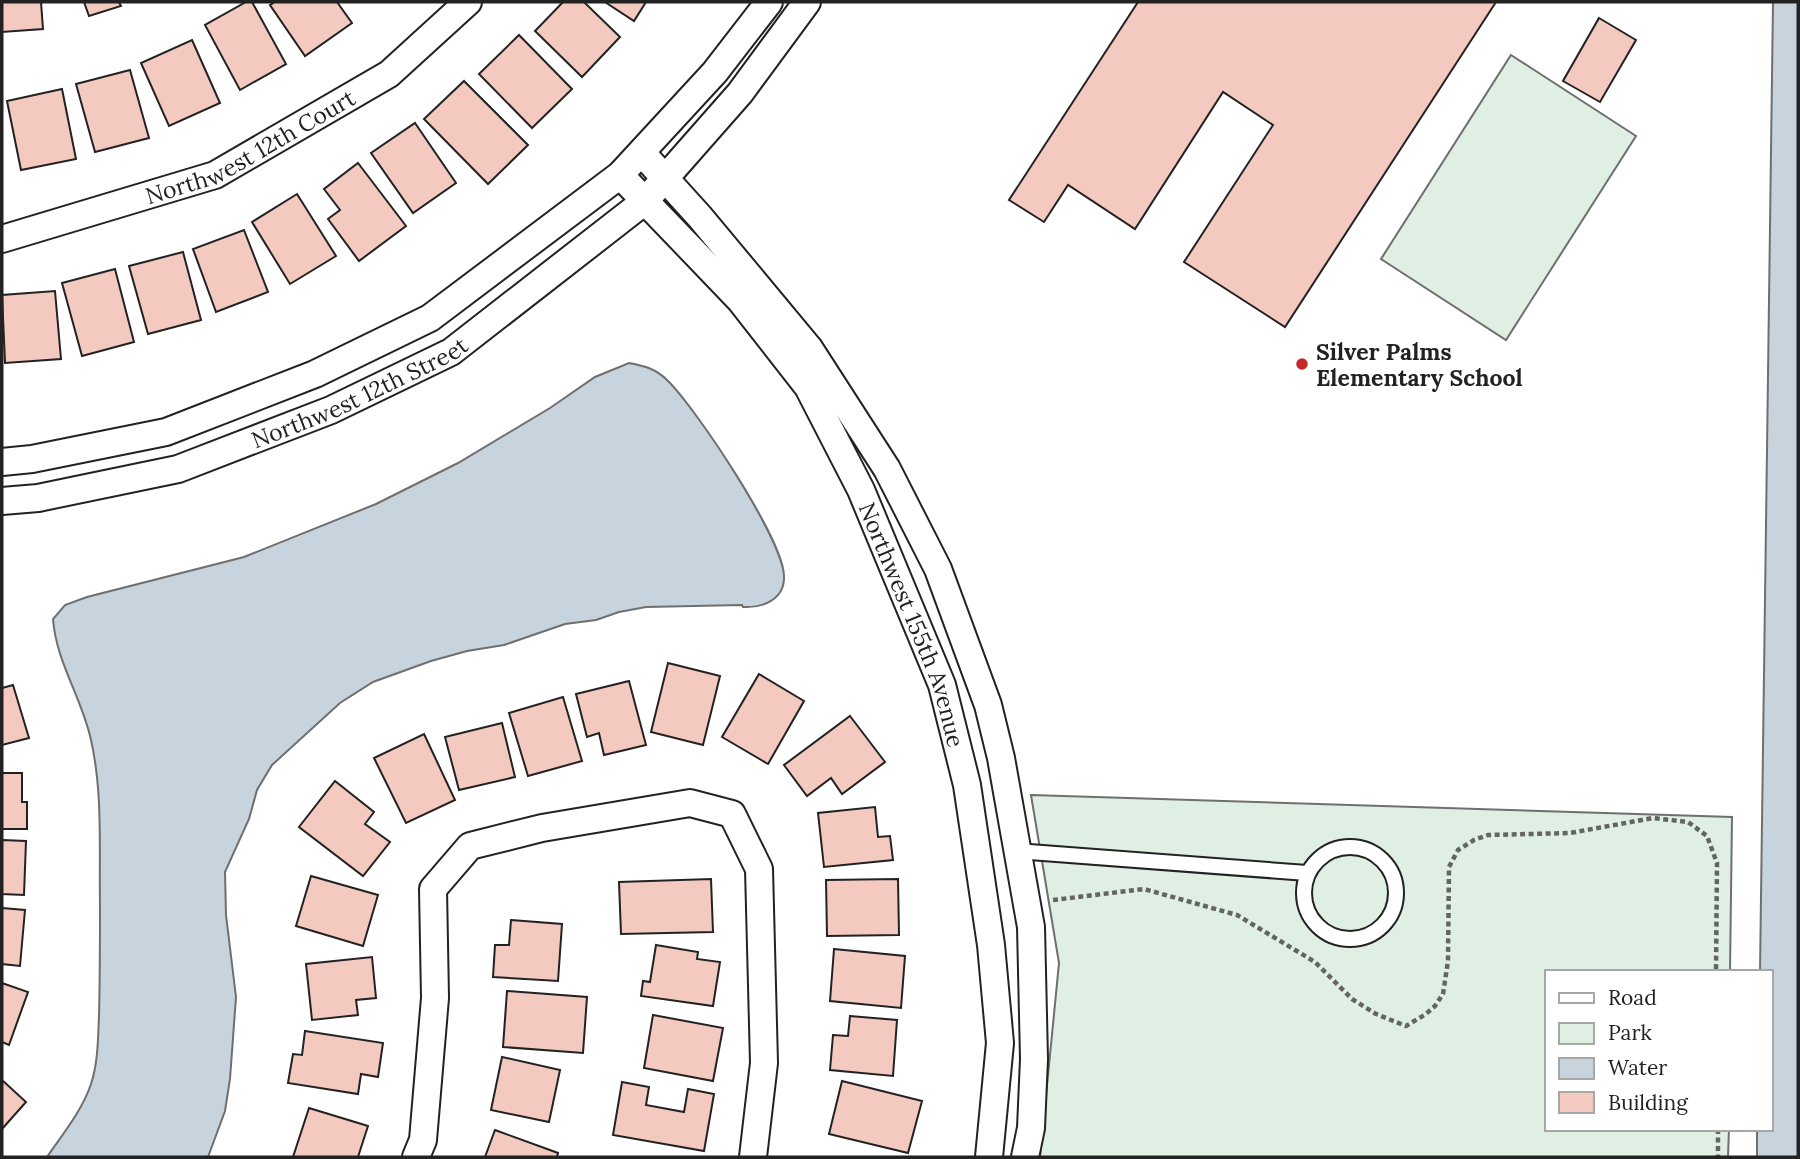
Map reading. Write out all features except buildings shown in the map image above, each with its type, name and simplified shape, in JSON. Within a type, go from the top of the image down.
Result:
[{"type":"street","name":"Northwest 12th Court","points":[[2,239],[215,175],[389,75],[468,2]]},
{"type":"street","points":[[642,153],[715,72],[769,2]]},
{"type":"street","points":[[666,178],[740,93],[807,2]]},
{"type":"street","name":"Northwest 12th Street","points":[[2,461],[32,459],[166,432],[315,374],[430,318],[620,175],[642,153]]},
{"type":"street","name":"Northwest 155th Avenue","points":[[642,153],[809,348],[887,469],[938,569],[989,705],[1031,927],[1034,1059],[1031,1128],[1025,1157]]},
{"type":"street","name":"Northwest 155th Avenue","points":[[620,175],[740,300],[808,387],[861,490],[942,685],[967,785],[991,945],[1000,1042],[989,1157]]},
{"type":"street","name":"Northwest 12th Street","points":[[2,500],[38,498],[177,469],[331,410],[451,352],[645,201],[666,178]]},
{"type":"street","points":[[416,1157],[423,1140],[435,998],[433,889],[470,846],[542,828],[690,803],[732,814],[759,869],[764,1063],[753,1157]]},
{"type":"lane","points":[[1351,846],[1369,851],[1384,862],[1394,877],[1397,895],[1392,913],[1381,928],[1366,937],[1347,940],[1330,936],[1315,925],[1306,909],[1303,891],[1307,873],[1318,859],[1334,849],[1351,846]]},
{"type":"lane","points":[[1016,851],[1307,873]]},
{"type":"path","points":[[1051,854],[1050,901],[1144,889],[1237,915],[1315,962],[1352,999],[1376,1014],[1406,1026],[1426,1014],[1443,994],[1448,961],[1449,867],[1458,850],[1474,839],[1488,835],[1570,833],[1653,818],[1688,822],[1707,836],[1717,863],[1716,970]]},
{"type":"path","points":[[1718,1131],[1718,1157]]},
{"type":"green space","points":[[1511,55],[1636,136],[1506,340],[1381,259]]},
{"type":"green space","points":[[1031,795],[1732,817],[1730,970],[1545,970],[1545,1131],[1729,1131],[1728,1157],[1040,1157],[1059,963]]},
{"type":"water","points":[[1773,2],[1798,2],[1798,1157],[1757,1157],[1757,1131],[1772,1131],[1772,970],[1760,970]]},
{"type":"water","points":[[629,363],[650,368],[667,380],[697,417],[736,475],[780,558],[784,576],[781,591],[771,601],[758,606],[646,607],[596,620],[565,624],[504,645],[431,661],[373,682],[340,703],[272,765],[257,790],[249,819],[225,872],[226,915],[236,997],[225,1111],[208,1157],[47,1157],[77,1113],[91,1084],[97,1051],[100,974],[100,822],[95,760],[82,709],[59,650],[53,619],[65,605],[87,597],[244,557],[376,504],[458,463],[550,408],[595,377]]},
{"type":"place","name":"Silver Palms Elementary School","points":[[1302,364]]}]
